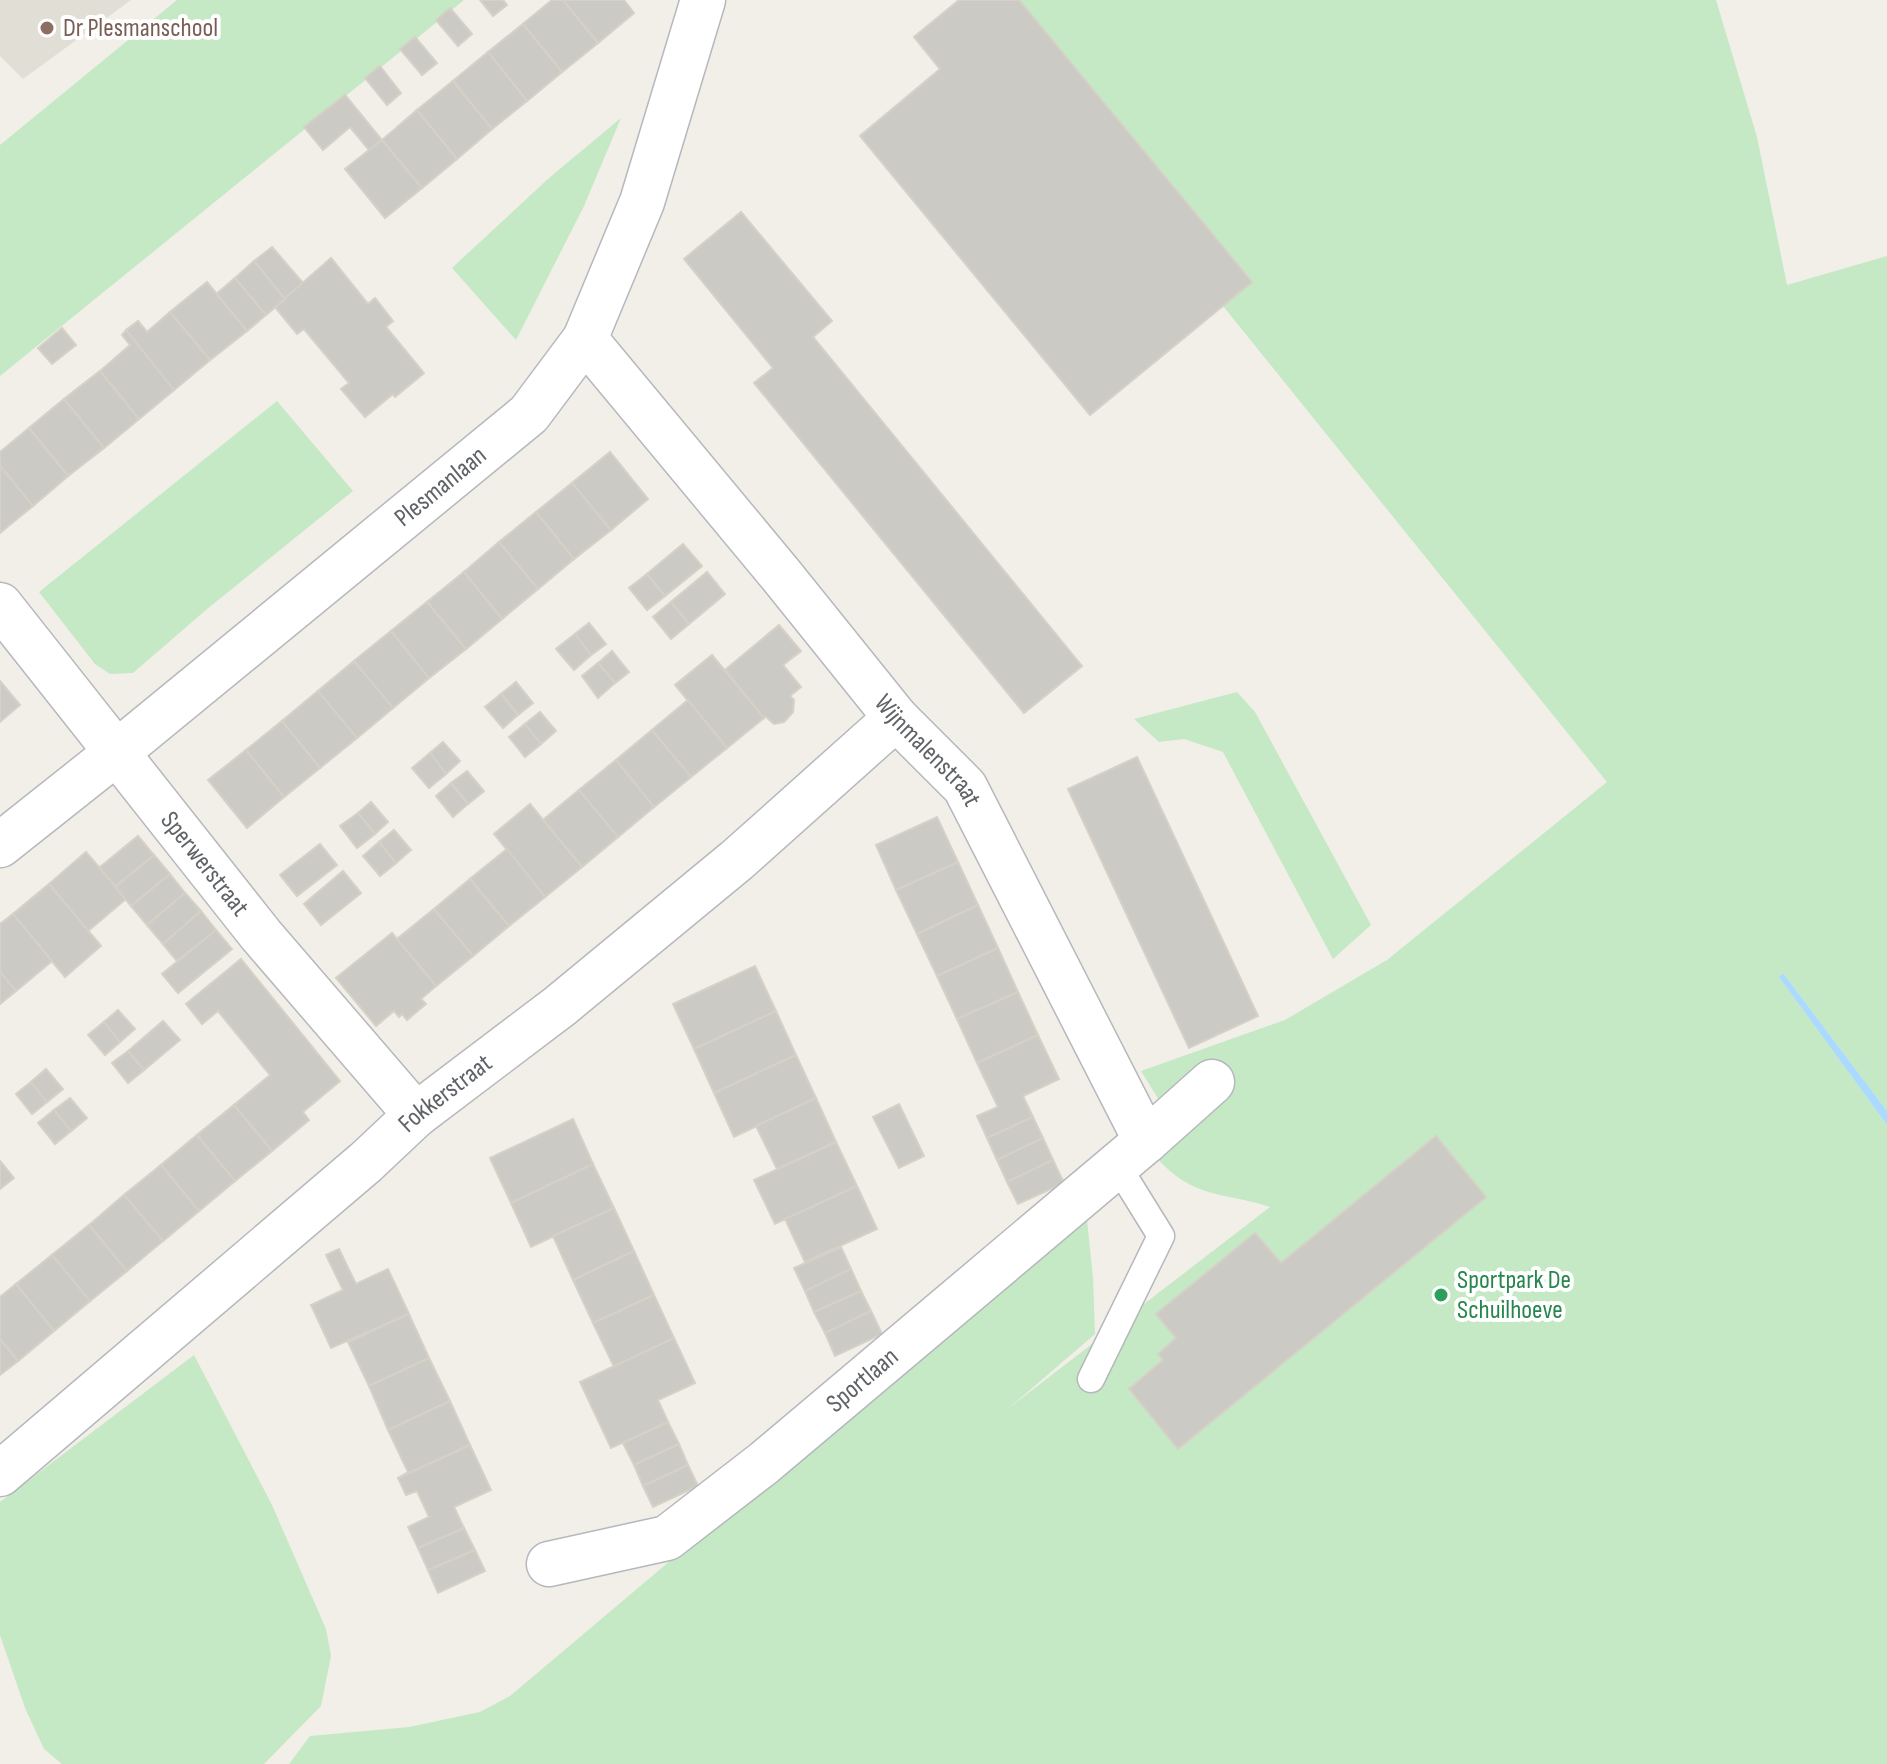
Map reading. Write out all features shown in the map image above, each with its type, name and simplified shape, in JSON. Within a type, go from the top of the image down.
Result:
[{"type":"street","name":"Plesmanlaan","points":[[0,845],[529,414],[585,339],[642,202],[703,0]]},
{"type":"street","name":"Wijnmalenstraat","points":[[585,339],[896,718],[965,787],[1132,1153]]},
{"type":"street","name":"Sperwerstraat","points":[[0,605],[261,935],[416,1115]]},
{"type":"street","name":"Fokkerstraat","points":[[0,1474],[366,1162],[416,1115],[560,1006],[737,860],[896,718]]},
{"type":"street","points":[[1132,1153],[1212,1082]]},
{"type":"street","name":"Sportlaan","points":[[549,1564],[667,1538],[764,1463],[1132,1153]]},
{"type":"lane","points":[[1091,1379],[1161,1236],[1132,1153]]},
{"type":"shaded area","name":"Dr Plesmanschool","points":[[0,0],[131,0],[23,79],[0,56]]},
{"type":"green space","points":[[177,0],[464,0],[0,376],[0,145]]},
{"type":"green space","points":[[1019,0],[1716,0],[1757,137],[1787,285],[1887,256],[1887,1111],[1783,973],[1779,977],[1887,1125],[1887,1764],[289,1764],[310,1736],[409,1727],[480,1712],[510,1696],[1086,1210],[1095,1334],[1009,1408],[1270,1207],[1196,1187],[1169,1170],[1155,1156],[1164,1108],[1141,1071],[1285,1020],[1387,960],[1607,782],[1223,306],[1251,281]]},
{"type":"green space","points":[[621,118],[584,206],[516,340],[452,268],[549,178]]},
{"type":"green space","points":[[277,401],[353,491],[133,673],[110,674],[95,664],[39,592]]},
{"type":"green space","points":[[1237,692],[1255,712],[1371,925],[1333,959],[1223,752],[1184,739],[1159,742],[1134,719]]},
{"type":"green space","points":[[194,1355],[272,1505],[326,1629],[331,1656],[321,1706],[264,1764],[62,1764],[44,1749],[25,1708],[0,1635],[0,1502]]},
{"type":"water","points":[[1783,973],[1887,1111],[1887,1125],[1779,977]]},
{"type":"building","points":[[480,0],[503,0],[507,5],[493,16]]},
{"type":"building","points":[[552,0],[563,0],[598,43],[562,72],[523,24]]},
{"type":"building","points":[[563,0],[624,0],[634,13],[598,43]]},
{"type":"building","points":[[959,0],[1019,0],[1252,282],[1090,415],[860,136],[940,69],[914,37]]},
{"type":"building","points":[[450,8],[472,34],[458,46],[436,20]]},
{"type":"building","points":[[523,24],[562,72],[527,101],[488,52]]},
{"type":"building","points":[[415,37],[437,63],[422,75],[400,49]]},
{"type":"building","points":[[488,52],[527,101],[492,129],[453,81]]},
{"type":"building","points":[[380,66],[401,93],[387,105],[365,78]]},
{"type":"building","points":[[453,81],[492,129],[457,159],[417,110]]},
{"type":"building","points":[[345,95],[382,140],[369,150],[350,127],[323,150],[304,127]]},
{"type":"building","points":[[417,110],[457,159],[422,188],[382,140]]},
{"type":"building","points":[[382,140],[422,188],[385,218],[345,169]]},
{"type":"building","points":[[741,212],[832,321],[813,337],[1082,666],[1024,713],[754,383],[773,368],[684,259]]},
{"type":"building","points":[[272,247],[303,283],[285,299],[254,261]]},
{"type":"building","points":[[331,258],[368,304],[375,298],[393,321],[386,327],[424,373],[365,417],[341,389],[349,383],[304,329],[297,334],[275,307]]},
{"type":"building","points":[[254,261],[285,299],[266,315],[235,278]]},
{"type":"building","points":[[235,278],[266,315],[247,331],[216,294]]},
{"type":"building","points":[[207,282],[247,331],[210,360],[170,312]]},
{"type":"building","points":[[170,312],[210,360],[174,390],[126,330],[138,321],[147,332]]},
{"type":"building","points":[[62,328],[76,345],[52,364],[38,348]]},
{"type":"building","points":[[126,330],[174,390],[139,419],[100,371],[130,345],[122,335]]},
{"type":"building","points":[[100,371],[139,419],[104,448],[64,399]]},
{"type":"building","points":[[64,399],[104,448],[68,476],[29,428]]},
{"type":"building","points":[[29,428],[68,476],[33,506],[0,466],[0,452]]},
{"type":"building","points":[[610,452],[648,499],[611,530],[572,483]]},
{"type":"building","points":[[0,466],[33,506],[0,533]]},
{"type":"building","points":[[572,483],[611,530],[574,559],[536,512]]},
{"type":"building","points":[[536,512],[574,559],[538,589],[499,542]]},
{"type":"building","points":[[499,542],[538,589],[502,619],[464,572]]},
{"type":"building","points":[[683,544],[702,566],[665,596],[647,574]]},
{"type":"building","points":[[464,572],[502,619],[466,649],[427,602]]},
{"type":"building","points":[[707,572],[725,594],[689,624],[671,602]]},
{"type":"building","points":[[647,574],[665,596],[647,610],[629,588]]},
{"type":"building","points":[[427,602],[466,649],[429,678],[391,631]]},
{"type":"building","points":[[671,602],[689,624],[671,639],[653,617]]},
{"type":"building","points":[[589,623],[606,644],[591,655],[575,634]]},
{"type":"building","points":[[779,625],[801,651],[783,665],[801,687],[790,696],[794,700],[793,712],[784,722],[774,724],[764,718],[725,670]]},
{"type":"building","points":[[391,631],[429,678],[393,708],[354,661]]},
{"type":"building","points":[[575,634],[591,655],[574,670],[556,649]]},
{"type":"building","points":[[612,651],[629,672],[615,683],[598,663]]},
{"type":"building","points":[[712,655],[764,718],[727,748],[675,685]]},
{"type":"building","points":[[354,661],[393,708],[357,738],[318,691]]},
{"type":"building","points":[[598,663],[615,683],[598,698],[582,676]]},
{"type":"building","points":[[0,681],[20,705],[0,722]]},
{"type":"building","points":[[516,682],[533,703],[518,715],[501,694]]},
{"type":"building","points":[[318,691],[357,738],[320,768],[282,721]]},
{"type":"building","points":[[501,694],[518,715],[503,728],[485,707]]},
{"type":"building","points":[[688,700],[727,748],[691,777],[652,730]]},
{"type":"building","points":[[540,712],[556,731],[541,744],[525,724]]},
{"type":"building","points":[[282,721],[320,768],[284,797],[246,750]]},
{"type":"building","points":[[525,724],[541,744],[525,757],[509,737]]},
{"type":"building","points":[[652,730],[691,777],[654,807],[616,760]]},
{"type":"building","points":[[443,742],[460,761],[446,774],[430,753]]},
{"type":"building","points":[[246,750],[284,797],[247,828],[208,780]]},
{"type":"building","points":[[430,753],[446,774],[429,788],[412,768]]},
{"type":"building","points":[[1137,757],[1258,1016],[1189,1048],[1068,789]]},
{"type":"building","points":[[616,760],[654,807],[618,837],[579,790]]},
{"type":"building","points":[[467,771],[484,791],[468,804],[451,783]]},
{"type":"building","points":[[451,783],[468,804],[453,817],[436,796]]},
{"type":"building","points":[[579,790],[618,837],[582,867],[543,820]]},
{"type":"building","points":[[371,802],[388,822],[375,834],[358,813]]},
{"type":"building","points":[[530,804],[582,867],[545,897],[494,834]]},
{"type":"building","points":[[358,813],[375,834],[357,848],[340,826]]},
{"type":"building","points":[[937,817],[958,862],[896,890],[876,845]]},
{"type":"building","points":[[394,830],[411,850],[396,863],[379,842]]},
{"type":"building","points":[[138,836],[154,855],[115,887],[99,868]]},
{"type":"building","points":[[379,842],[396,863],[380,876],[363,856]]},
{"type":"building","points":[[320,844],[337,865],[297,896],[280,875]]},
{"type":"building","points":[[507,849],[545,897],[509,926],[470,879]]},
{"type":"building","points":[[86,852],[126,899],[88,931],[49,884]]},
{"type":"building","points":[[154,855],[170,874],[131,906],[115,887]]},
{"type":"building","points":[[958,862],[978,905],[917,934],[896,890]]},
{"type":"building","points":[[343,871],[361,893],[321,925],[304,904]]},
{"type":"building","points":[[170,874],[185,893],[147,925],[131,906]]},
{"type":"building","points":[[470,879],[509,926],[473,956],[434,909]]},
{"type":"building","points":[[49,884],[101,946],[65,977],[13,914]]},
{"type":"building","points":[[185,893],[201,911],[163,944],[147,925]]},
{"type":"building","points":[[978,905],[998,948],[937,976],[917,934]]},
{"type":"building","points":[[434,909],[473,956],[436,986],[397,939]]},
{"type":"building","points":[[201,911],[216,930],[177,961],[163,944]]},
{"type":"building","points":[[13,914],[52,961],[16,991],[0,972],[0,924]]},
{"type":"building","points":[[216,930],[232,949],[178,993],[162,974]]},
{"type":"building","points":[[392,933],[436,986],[421,999],[426,1004],[407,1020],[394,1011],[376,1026],[336,978]]},
{"type":"building","points":[[998,948],[1018,992],[957,1019],[937,976]]},
{"type":"building","points":[[241,959],[340,1081],[303,1112],[309,1120],[272,1151],[234,1105],[270,1075],[218,1011],[202,1024],[186,1004]]},
{"type":"building","points":[[755,966],[776,1011],[694,1049],[673,1004]]},
{"type":"building","points":[[0,972],[16,991],[0,1004]]},
{"type":"building","points":[[1018,992],[1038,1035],[977,1063],[957,1019]]},
{"type":"building","points":[[118,1010],[135,1029],[120,1042],[104,1022]]},
{"type":"building","points":[[776,1011],[796,1055],[714,1093],[694,1049]]},
{"type":"building","points":[[163,1021],[180,1040],[144,1070],[128,1051]]},
{"type":"building","points":[[104,1022],[120,1042],[105,1055],[88,1035]]},
{"type":"building","points":[[1038,1035],[1059,1079],[1023,1096],[1033,1117],[987,1138],[977,1116],[998,1107],[977,1063]]},
{"type":"building","points":[[128,1051],[144,1070],[128,1083],[112,1063]]},
{"type":"building","points":[[796,1055],[816,1098],[734,1137],[714,1093]]},
{"type":"building","points":[[46,1069],[63,1089],[47,1102],[31,1082]]},
{"type":"building","points":[[31,1082],[47,1102],[32,1114],[16,1094]]},
{"type":"building","points":[[70,1098],[87,1118],[71,1131],[54,1110]]},
{"type":"building","points":[[816,1098],[836,1142],[777,1169],[756,1126]]},
{"type":"building","points":[[899,1104],[924,1156],[899,1168],[873,1117]]},
{"type":"building","points":[[234,1105],[272,1151],[235,1181],[197,1135]]},
{"type":"building","points":[[54,1110],[71,1131],[55,1144],[38,1123]]},
{"type":"building","points":[[1033,1117],[1043,1138],[997,1160],[987,1138]]},
{"type":"building","points":[[573,1119],[593,1164],[511,1203],[490,1158]]},
{"type":"building","points":[[197,1135],[235,1181],[199,1211],[161,1165]]},
{"type":"building","points":[[1436,1136],[1486,1197],[1178,1449],[1129,1389],[1163,1360],[1158,1354],[1176,1338],[1156,1314],[1255,1233],[1281,1263]]},
{"type":"building","points":[[1043,1138],[1053,1160],[1007,1182],[997,1160]]},
{"type":"building","points":[[836,1142],[857,1186],[775,1224],[754,1180]]},
{"type":"building","points":[[1053,1160],[1064,1183],[1018,1204],[1007,1182]]},
{"type":"building","points":[[0,1161],[14,1178],[0,1189]]},
{"type":"building","points":[[593,1164],[614,1208],[531,1247],[511,1203]]},
{"type":"building","points":[[161,1165],[199,1211],[163,1241],[124,1195]]},
{"type":"building","points":[[857,1186],[877,1229],[805,1262],[785,1219]]},
{"type":"building","points":[[124,1195],[163,1241],[127,1271],[89,1225]]},
{"type":"building","points":[[614,1208],[634,1251],[573,1280],[553,1236]]},
{"type":"building","points":[[89,1225],[127,1271],[90,1301],[52,1255]]},
{"type":"building","points":[[841,1247],[851,1269],[805,1291],[794,1268]]},
{"type":"building","points":[[339,1249],[356,1284],[388,1269],[409,1314],[331,1348],[311,1305],[343,1290],[326,1255]]},
{"type":"building","points":[[634,1251],[654,1295],[593,1323],[573,1280]]},
{"type":"building","points":[[52,1255],[90,1301],[54,1331],[16,1284]]},
{"type":"building","points":[[851,1269],[861,1291],[814,1312],[805,1291]]},
{"type":"building","points":[[16,1284],[54,1331],[18,1361],[0,1339],[0,1297]]},
{"type":"building","points":[[861,1291],[871,1311],[825,1333],[814,1312]]},
{"type":"building","points":[[654,1295],[674,1338],[614,1367],[593,1323]]},
{"type":"building","points":[[871,1311],[882,1334],[835,1356],[825,1333]]},
{"type":"building","points":[[409,1314],[429,1358],[369,1386],[348,1342]]},
{"type":"building","points":[[674,1338],[695,1383],[658,1400],[668,1422],[611,1448],[580,1382]]},
{"type":"building","points":[[0,1339],[18,1361],[0,1375]]},
{"type":"building","points":[[429,1358],[450,1401],[388,1430],[369,1386]]},
{"type":"building","points":[[450,1401],[470,1445],[398,1478],[408,1472],[388,1430]]},
{"type":"building","points":[[668,1422],[679,1444],[634,1465],[623,1443]]},
{"type":"building","points":[[679,1444],[688,1465],[643,1486],[634,1465]]},
{"type":"building","points":[[470,1445],[491,1490],[454,1507],[464,1528],[418,1548],[408,1527],[429,1517],[417,1491],[406,1495],[398,1478]]},
{"type":"building","points":[[688,1465],[698,1486],[653,1507],[643,1486]]},
{"type":"building","points":[[464,1528],[475,1550],[428,1570],[418,1548]]},
{"type":"building","points":[[475,1550],[485,1571],[438,1593],[428,1570]]},
{"type":"place","name":"Dr Plesmanschool","points":[[47,28]]},
{"type":"place","name":"Sportpark De Schuilhoeve","points":[[1441,1295]]}]
